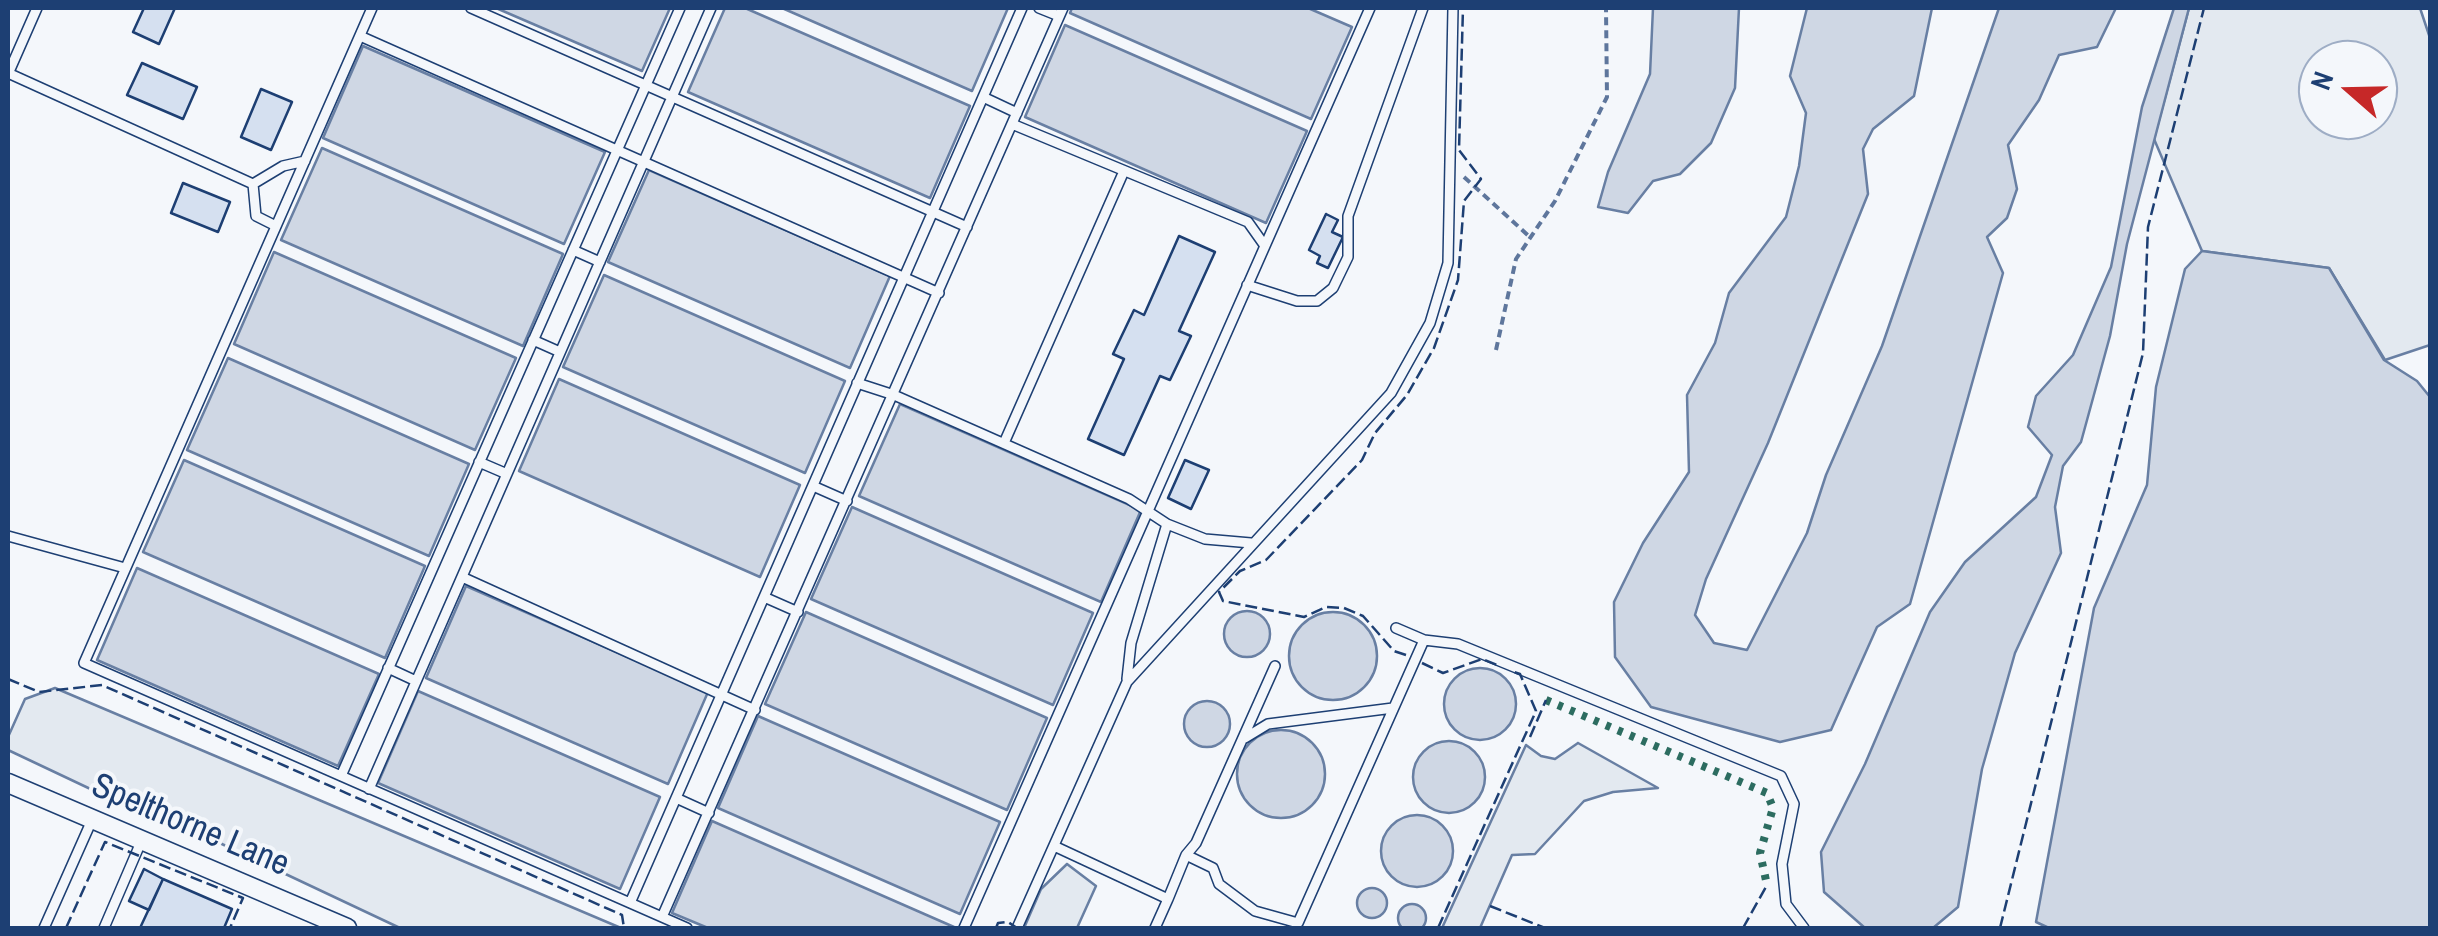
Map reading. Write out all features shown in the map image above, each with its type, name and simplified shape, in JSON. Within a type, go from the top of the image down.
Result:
[{"type":"street","name":"Spelthorne Lane","points":[[8,783],[346,928]]},
{"type":"lane","points":[[36,8],[8,74],[252,184]]},
{"type":"lane","points":[[372,8],[84,663],[687,928]]},
{"type":"lane","points":[[470,8],[967,227]]},
{"type":"lane","points":[[341,776],[680,8]]},
{"type":"lane","points":[[369,789],[711,8]]},
{"type":"lane","points":[[630,903],[1022,8]]},
{"type":"lane","points":[[662,918],[1061,12],[1039,8]]},
{"type":"lane","points":[[964,928],[1370,8]]},
{"type":"lane","points":[[1248,285],[1297,301],[1317,301],[1333,288],[1348,257],[1348,216],[1422,8]]},
{"type":"lane","points":[[1127,682],[1390,393],[1430,323],[1448,263],[1453,8]]},
{"type":"lane","points":[[360,36],[938,293]]},
{"type":"lane","points":[[983,97],[1017,112]]},
{"type":"lane","points":[[1012,124],[1248,222],[1265,246]]},
{"type":"lane","points":[[252,184],[283,166],[305,161]]},
{"type":"lane","points":[[1004,443],[1124,171]]},
{"type":"lane","points":[[252,184],[256,216],[276,226]]},
{"type":"lane","points":[[573,250],[600,262]]},
{"type":"lane","points":[[533,340],[560,352]]},
{"type":"lane","points":[[858,383],[1004,443],[1148,509],[1167,524],[1206,539],[1251,543]]},
{"type":"lane","points":[[479,462],[506,474]]},
{"type":"lane","points":[[812,486],[847,501]]},
{"type":"lane","points":[[1017,928],[1127,682],[1132,643],[1167,524]]},
{"type":"lane","points":[[8,536],[125,568]]},
{"type":"lane","points":[[462,577],[754,710]]},
{"type":"lane","points":[[764,597],[798,612]]},
{"type":"lane","points":[[1396,628],[1424,640],[1458,644],[1781,776],[1794,804],[1782,864],[1786,904],[1804,928]]},
{"type":"lane","points":[[1186,855],[1213,868],[1219,884],[1255,911],[1302,926],[1424,640]]},
{"type":"lane","points":[[1155,928],[1275,666]]},
{"type":"lane","points":[[388,668],[416,681]]},
{"type":"lane","points":[[1240,744],[1268,724],[1393,708]]},
{"type":"lane","points":[[676,798],[709,814]]},
{"type":"lane","points":[[44,928],[92,820]]},
{"type":"lane","points":[[104,928],[141,842]]},
{"type":"lane","points":[[1054,846],[1168,898]]},
{"type":"path","points":[[1496,350],[1516,260],[1556,202],[1607,97],[1606,8]]},
{"type":"path","points":[[1450,164],[1531,238]]},
{"type":"shaded area","points":[[496,8],[670,8],[642,71]]},
{"type":"shaded area","points":[[725,8],[745,8],[970,106],[930,198],[688,92]]},
{"type":"shaded area","points":[[782,8],[1008,8],[972,91]]},
{"type":"shaded area","points":[[1072,8],[1308,8],[1352,27],[1311,119],[1070,13]]},
{"type":"shaded area","points":[[1653,8],[1739,8],[1735,88],[1711,143],[1680,174],[1653,181],[1628,213],[1598,207],[1608,172],[1650,74]]},
{"type":"shaded area","points":[[1807,8],[1932,8],[1914,96],[1873,129],[1863,149],[1868,194],[1768,443],[1706,579],[1695,615],[1714,643],[1747,650],[1807,533],[1826,475],[1882,346],[1999,8],[2116,8],[2097,47],[2059,55],[2039,100],[2008,145],[2017,189],[2007,218],[1987,237],[2003,273],[1910,604],[1877,627],[1831,730],[1780,742],[1651,707],[1615,657],[1614,602],[1643,543],[1689,472],[1687,395],[1715,343],[1729,293],[1786,217],[1799,166],[1806,113],[1790,76]]},
{"type":"shaded area","points":[[2174,8],[2189,8],[2127,244],[2110,336],[2081,442],[2063,466],[2055,507],[2061,553],[2015,653],[1982,769],[1958,907],[1933,928],[1865,928],[1824,892],[1821,852],[1865,764],[1930,612],[1965,562],[2036,497],[2052,455],[2028,427],[2036,396],[2073,355],[2111,267],[2142,107]]},
{"type":"shaded area","points":[[2189,8],[2420,8],[2430,38],[2430,345],[2385,360],[2329,268],[2202,251],[2154,139]]},
{"type":"shaded area","points":[[1065,25],[1307,131],[1266,223],[1025,117]]},
{"type":"shaded area","points":[[363,46],[605,152],[564,244],[323,138]]},
{"type":"shaded area","points":[[322,148],[563,254],[523,346],[281,240]]},
{"type":"shaded area","points":[[649,170],[890,276],[850,368],[608,262]]},
{"type":"shaded area","points":[[2202,251],[2329,268],[2384,360],[2417,381],[2430,397],[2430,928],[2049,928],[2036,922],[2094,608],[2147,485],[2156,387],[2185,269]]},
{"type":"shaded area","points":[[274,252],[516,358],[475,450],[234,344]]},
{"type":"shaded area","points":[[604,275],[845,381],[805,473],[563,367]]},
{"type":"shaded area","points":[[228,358],[469,464],[429,556],[187,450]]},
{"type":"shaded area","points":[[559,379],[800,485],[760,577],[519,471]]},
{"type":"shaded area","points":[[900,404],[1141,510],[1101,602],[859,496]]},
{"type":"shaded area","points":[[184,460],[425,566],[385,658],[143,552]]},
{"type":"shaded area","points":[[852,507],[1093,613],[1053,705],[811,599]]},
{"type":"shaded area","points":[[137,568],[379,674],[338,766],[97,660]]},
{"type":"shaded area","points":[[466,586],[708,692],[668,784],[426,678]]},
{"type":"shaded area","points":[[1247,611],[1263,618],[1270,634],[1263,650],[1247,657],[1231,650],[1224,634],[1231,618]]},
{"type":"shaded area","points":[[806,612],[1047,718],[1007,810],[765,704]]},
{"type":"shaded area","points":[[1333,612],[1358,619],[1370,631],[1377,656],[1370,681],[1358,693],[1333,700],[1308,693],[1296,681],[1289,656],[1296,631],[1308,619]]},
{"type":"shaded area","points":[[1480,668],[1505,679],[1516,704],[1505,729],[1480,740],[1455,729],[1444,704],[1455,679]]},
{"type":"shaded area","points":[[55,688],[621,928],[400,928],[207,837],[156,820],[8,750],[8,737],[25,699]]},
{"type":"shaded area","points":[[418,691],[660,797],[620,889],[378,783]]},
{"type":"shaded area","points":[[1207,701],[1223,708],[1230,724],[1223,740],[1207,747],[1191,740],[1184,724],[1191,708]]},
{"type":"shaded area","points":[[758,716],[1000,822],[960,914],[718,808]]},
{"type":"shaded area","points":[[1281,730],[1306,737],[1318,749],[1325,774],[1318,799],[1306,811],[1281,818],[1256,811],[1244,799],[1237,774],[1244,749],[1256,737]]},
{"type":"shaded area","points":[[1449,741],[1474,752],[1485,777],[1474,802],[1449,813],[1424,802],[1413,777],[1424,752]]},
{"type":"shaded area","points":[[1578,743],[1658,788],[1613,792],[1584,801],[1535,854],[1512,855],[1480,928],[1442,928],[1526,745],[1541,756],[1555,759]]},
{"type":"shaded area","points":[[1417,815],[1442,826],[1453,851],[1442,876],[1417,887],[1392,876],[1381,851],[1392,826]]},
{"type":"shaded area","points":[[712,821],[954,927],[708,928],[672,913]]},
{"type":"shaded area","points":[[1067,864],[1096,886],[1077,928],[1024,928],[1041,889]]},
{"type":"shaded area","points":[[1372,888],[1383,892],[1387,903],[1383,914],[1372,918],[1361,914],[1357,903],[1361,892]]},
{"type":"shaded area","points":[[1412,904],[1422,908],[1426,918],[1422,928],[1412,932],[1402,928],[1398,918],[1402,908]]},
{"type":"building","points":[[144,8],[175,8],[159,44],[133,32]]},
{"type":"building","points":[[142,63],[197,87],[183,119],[127,95]]},
{"type":"building","points":[[261,89],[292,102],[271,150],[241,137]]},
{"type":"building","points":[[183,183],[230,202],[218,232],[171,213]]},
{"type":"building","points":[[1326,214],[1338,220],[1332,232],[1343,237],[1328,268],[1317,263],[1320,256],[1309,250]]},
{"type":"building","points":[[1179,236],[1215,252],[1179,331],[1191,336],[1170,380],[1160,376],[1124,455],[1088,439],[1124,359],[1113,354],[1134,310],[1144,315]]},
{"type":"building","points":[[1185,460],[1209,470],[1191,509],[1168,498]]},
{"type":"building","points":[[144,869],[163,879],[149,910],[129,901]]},
{"type":"building","points":[[163,879],[232,909],[224,928],[140,928]]},
{"type":"hedge","points":[[1546,700],[1767,793],[1773,808],[1760,853],[1767,885]]},
{"type":"fence","points":[[1406,655],[1394,651],[1363,616],[1344,608],[1326,607],[1304,617],[1223,601],[1219,592],[1240,571],[1266,560],[1362,460],[1375,433],[1407,395],[1434,348],[1458,280],[1464,201],[1481,179],[1459,150],[1463,8]]},
{"type":"fence","points":[[2000,928],[2143,353],[2148,227],[2204,8]]},
{"type":"fence","points":[[1422,663],[1443,673],[1482,659],[1500,666]]},
{"type":"fence","points":[[1438,928],[1536,711],[1520,674],[1514,672]]},
{"type":"fence","points":[[8,679],[39,692],[102,685],[622,915],[624,928]]},
{"type":"fence","points":[[1530,737],[1546,700]]},
{"type":"fence","points":[[66,928],[105,842],[243,898],[230,928]]},
{"type":"fence","points":[[1743,928],[1767,885]]},
{"type":"fence","points":[[1490,906],[1545,928]]},
{"type":"fence","points":[[996,928],[998,923],[1008,922],[1017,928]]}]
